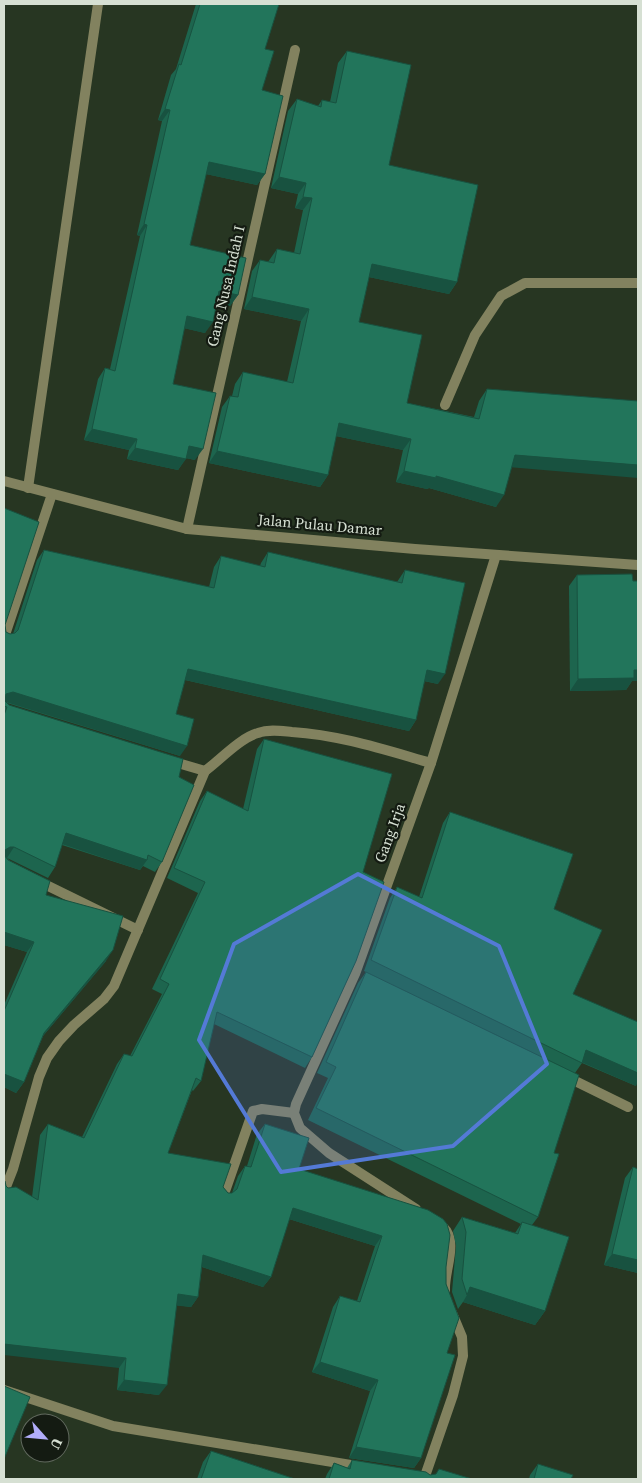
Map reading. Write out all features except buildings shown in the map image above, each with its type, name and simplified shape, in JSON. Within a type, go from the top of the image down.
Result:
[{"type":"street","points":[[28,488],[98,4]]},
{"type":"street","name":"Gang Nusa Indah I","points":[[187,529],[295,50]]},
{"type":"street","points":[[445,405],[475,335],[501,296],[525,283],[638,283]]},
{"type":"street","name":"Jalan Pulau Damar","points":[[4,481],[187,529],[638,565]]},
{"type":"street","points":[[4,638],[52,494]]},
{"type":"street","name":"Gang Irja","points":[[294,1114],[296,1104],[360,976],[431,763],[496,555]]},
{"type":"street","points":[[4,1192],[13,1168],[39,1077],[47,1058],[74,1025],[110,992],[124,964],[205,771],[247,738],[272,730],[312,733],[348,739],[431,763]]},
{"type":"street","points":[[160,757],[205,771]]},
{"type":"street","points":[[30,877],[138,930]]},
{"type":"street","points":[[558,1072],[628,1106]]},
{"type":"street","points":[[223,1197],[253,1111],[262,1108],[294,1114],[300,1128],[329,1152],[446,1230],[450,1238],[450,1246],[445,1287],[448,1303],[462,1337],[463,1348],[453,1395],[422,1477]]},
{"type":"street","points":[[4,1390],[113,1426],[377,1469]]},
{"type":"highlighted area","points":[[358,874],[499,946],[547,1064],[453,1146],[281,1172],[199,1040],[234,944]]}]
